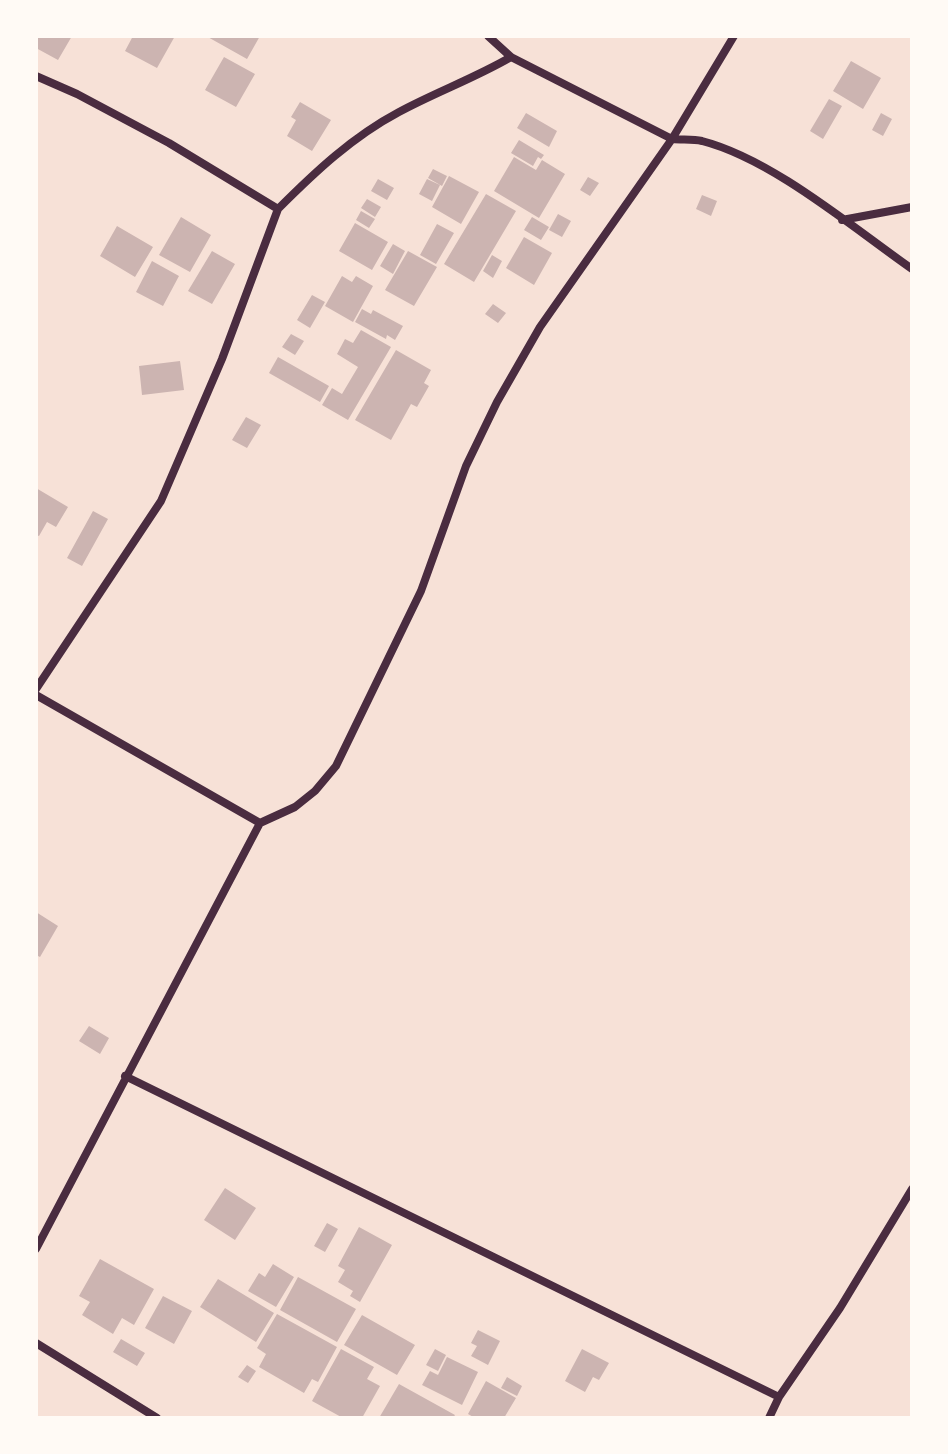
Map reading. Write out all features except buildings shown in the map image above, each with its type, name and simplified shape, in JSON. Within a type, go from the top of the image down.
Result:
[{"type":"street","points":[[488,36],[511,57],[672,139],[699,140],[733,151],[779,176],[912,269]]},
{"type":"street","points":[[36,1249],[260,823],[295,807],[315,791],[336,766],[421,591],[466,466],[497,402],[540,327],[672,139],[734,36]]},
{"type":"street","points":[[36,689],[161,501],[222,359],[278,209],[330,158],[366,132],[399,112],[478,76],[511,57]]},
{"type":"street","points":[[36,76],[169,143],[278,209]]},
{"type":"street","points":[[842,220],[912,207]]},
{"type":"street","points":[[36,695],[260,823]]},
{"type":"street","points":[[125,1076],[779,1397]]},
{"type":"street","points":[[769,1418],[779,1397],[840,1308],[912,1189]]},
{"type":"street","points":[[36,1343],[157,1418]]}]
